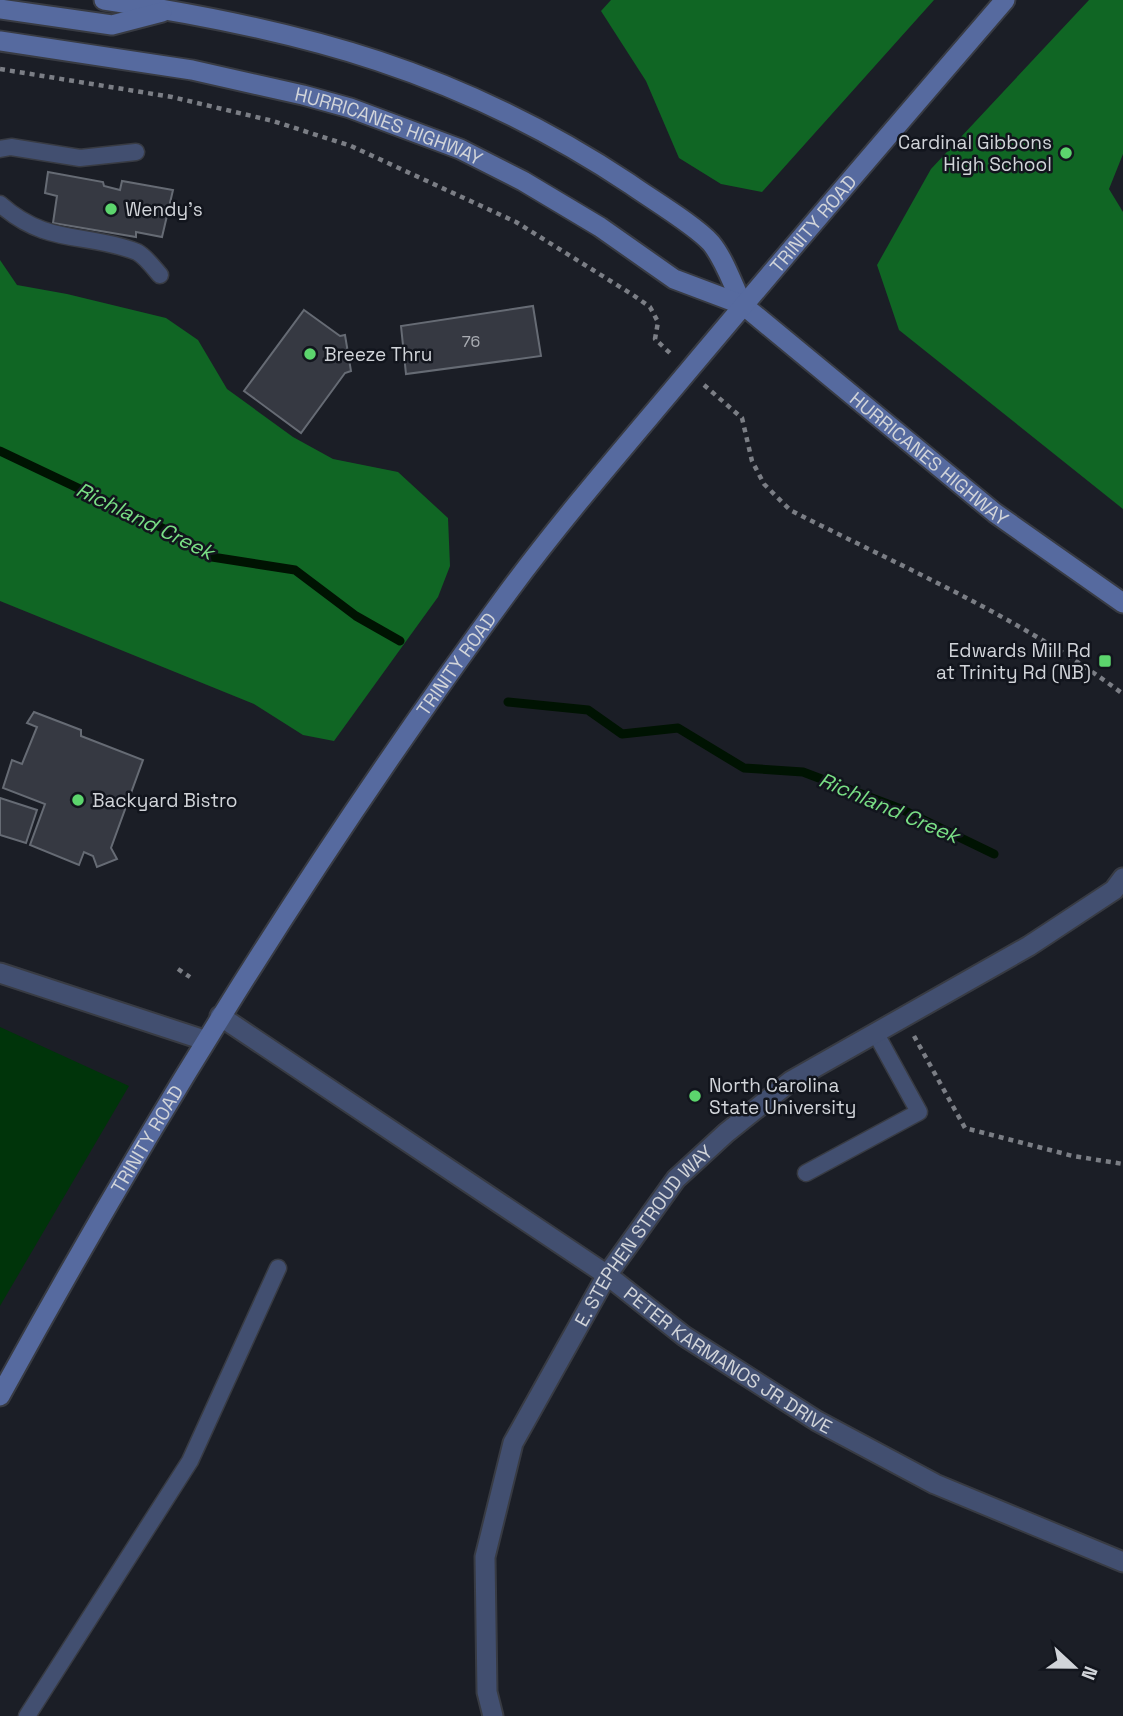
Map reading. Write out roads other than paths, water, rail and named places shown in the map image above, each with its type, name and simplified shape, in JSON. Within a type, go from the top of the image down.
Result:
[{"type":"main road","name":"HURRICANES HIGHWAY","points":[[104,0],[278,30],[384,61],[467,94],[594,161],[711,243],[743,305]]},
{"type":"main road","name":"TRINITY ROAD","points":[[0,1396],[74,1260],[204,1040],[320,862],[511,589],[627,442],[1005,0]]},
{"type":"main road","points":[[0,9],[112,25],[170,10]]},
{"type":"main road","name":"HURRICANES HIGHWAY","points":[[0,41],[192,70],[303,95],[401,126],[460,149],[523,181],[600,228],[674,279],[743,305],[995,513],[1123,603]]},
{"type":"street","name":"E. STEPHEN STROUD WAY","points":[[493,1716],[487,1692],[485,1557],[513,1443],[607,1275],[676,1179],[726,1133],[791,1081],[1029,946],[1114,891],[1123,878]]},
{"type":"street","points":[[0,973],[24,984],[204,1040]]},
{"type":"street","name":"PETER KARMANOS JR DRIVE","points":[[220,1016],[607,1275],[684,1336],[817,1421],[935,1484],[1123,1562]]},
{"type":"lane","points":[[0,149],[11,147],[80,158],[136,152]]},
{"type":"lane","points":[[0,204],[31,226],[52,236],[139,253],[160,275]]},
{"type":"lane","points":[[806,1173],[919,1112],[875,1032]]},
{"type":"lane","points":[[27,1716],[190,1461],[278,1268]]},
{"type":"waterway","name":"Richland Creek","points":[[0,451],[179,536],[212,557],[295,570],[356,616],[400,641]]},
{"type":"waterway","name":"Richland Creek","points":[[508,702],[588,710],[622,734],[678,728],[744,768],[803,772],[901,809],[994,854]]},
{"type":"place","name":"Cardinal Gibbons High School","points":[[1066,153]]},
{"type":"place","name":"Wendy's","points":[[111,209]]},
{"type":"place","name":"Breeze Thru","points":[[310,354]]},
{"type":"place","name":"Edwards Mill Rd at Trinity Rd (NB)","points":[[1105,661]]},
{"type":"place","name":"Backyard Bistro","points":[[78,800]]},
{"type":"place","name":"North Carolina State University","points":[[695,1096]]}]
